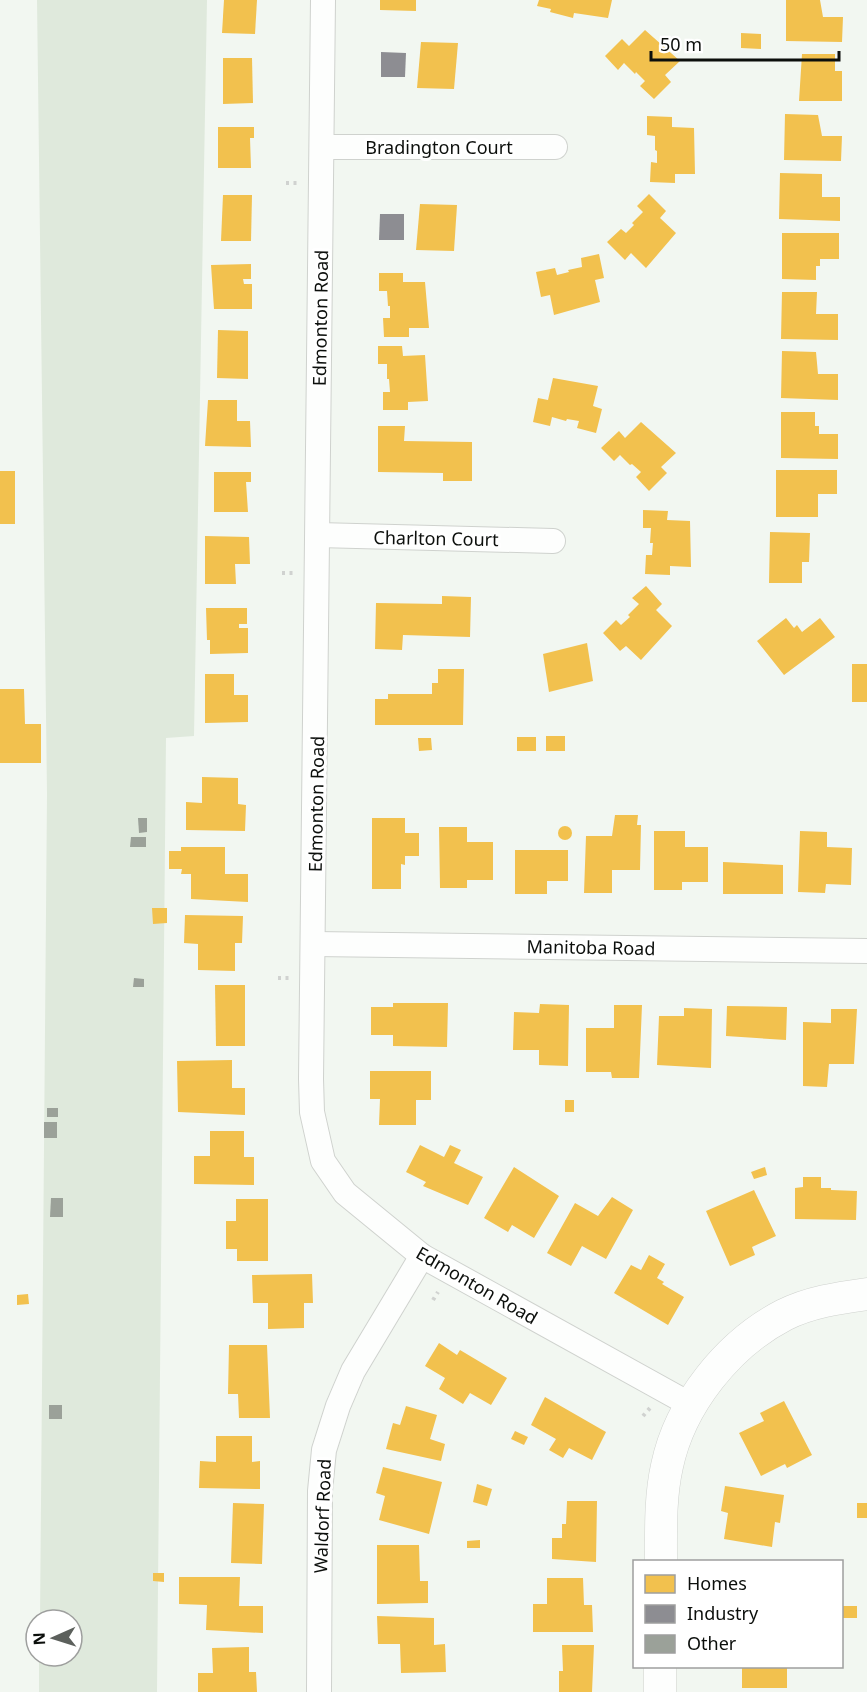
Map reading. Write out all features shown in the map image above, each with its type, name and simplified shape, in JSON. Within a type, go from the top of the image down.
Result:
[{"type":"street","name":"Edmonton Road","points":[[323,0],[312,1112],[324,1161],[345,1192],[422,1256],[692,1406]]},
{"type":"street","name":"Bradington Court","points":[[322,147],[555,147]]},
{"type":"street","name":"Charlton Court","points":[[318,535],[553,541]]},
{"type":"street","name":"Manitoba Road","points":[[314,944],[867,951]]},
{"type":"street","name":"Waldorf Road","points":[[319,1692],[320,1491],[324,1450],[338,1406],[353,1371],[422,1256]]},
{"type":"street","points":[[661,1560],[662,1512],[667,1465],[692,1406],[710,1377],[732,1352],[784,1315],[827,1299],[867,1294]]},
{"type":"street","points":[[660,1668],[660,1692]]},
{"type":"path","points":[[286,183],[298,183]]},
{"type":"path","points":[[282,573],[294,573]]},
{"type":"path","points":[[278,978],[290,978]]},
{"type":"path","points":[[643,1416],[650,1408]]},
{"type":"shaded area","points":[[37,0],[207,0],[194,736],[166,738],[157,1692],[39,1692],[39,1668],[84,1668],[84,1608],[40,1608],[47,794]]},
{"type":"building: Homes","points":[[224,0],[257,0],[255,34],[222,33]]},
{"type":"building: Homes","points":[[380,0],[416,0],[416,11],[380,10]]},
{"type":"building: Homes","points":[[539,0],[612,0],[608,18],[574,13],[573,18],[537,6]]},
{"type":"building: Homes","points":[[786,0],[820,0],[823,17],[843,17],[842,42],[786,41]]},
{"type":"building: Homes","points":[[645,30],[680,61],[665,75],[671,82],[654,99],[640,86],[645,81],[636,72],[635,74],[624,63],[618,70],[605,56],[622,39],[629,46]]},
{"type":"building: Homes","points":[[741,33],[761,34],[761,49],[741,48]]},
{"type":"building: Homes","points":[[421,42],[458,43],[454,89],[417,88]]},
{"type":"building: Homes","points":[[802,54],[835,54],[835,71],[842,71],[842,101],[799,101]]},
{"type":"building: Homes","points":[[223,58],[252,58],[253,103],[223,104]]},
{"type":"building: Homes","points":[[785,114],[818,115],[822,136],[842,136],[841,161],[784,160]]},
{"type":"building: Homes","points":[[647,116],[672,117],[672,127],[694,128],[695,174],[675,174],[675,183],[650,182],[651,162],[657,163],[657,151],[655,150],[655,136],[647,135]]},
{"type":"building: Homes","points":[[218,127],[254,127],[254,138],[250,138],[251,168],[218,168]]},
{"type":"building: Homes","points":[[780,173],[822,174],[822,197],[840,197],[840,221],[779,219]]},
{"type":"building: Homes","points":[[649,194],[666,211],[660,218],[676,233],[646,268],[631,253],[625,260],[607,242],[621,229],[626,233],[634,225],[632,223],[643,212],[637,206]]},
{"type":"building: Homes","points":[[223,195],[252,195],[251,241],[221,241]]},
{"type":"building: Homes","points":[[420,204],[457,205],[454,251],[416,250]]},
{"type":"building: Homes","points":[[782,233],[839,233],[839,259],[820,259],[820,266],[816,266],[816,280],[782,279]]},
{"type":"building: Homes","points":[[599,254],[604,278],[595,280],[600,302],[554,315],[550,295],[541,297],[536,272],[555,268],[557,275],[569,272],[568,270],[582,267],[581,258]]},
{"type":"building: Homes","points":[[251,264],[251,279],[243,279],[244,284],[252,284],[252,309],[214,309],[211,265]]},
{"type":"building: Homes","points":[[379,273],[403,273],[403,282],[425,282],[429,328],[409,328],[409,337],[384,337],[383,318],[390,318],[390,306],[388,306],[387,291],[379,291]]},
{"type":"building: Homes","points":[[782,292],[817,292],[816,314],[838,314],[838,340],[781,339]]},
{"type":"building: Homes","points":[[218,330],[248,331],[248,379],[217,378]]},
{"type":"building: Homes","points":[[378,346],[402,346],[403,356],[425,355],[428,401],[408,402],[408,410],[383,410],[383,392],[390,392],[389,379],[387,379],[387,364],[378,364]]},
{"type":"building: Homes","points":[[782,351],[816,352],[818,374],[838,374],[838,400],[781,398]]},
{"type":"building: Homes","points":[[553,378],[598,386],[593,406],[602,409],[596,433],[577,428],[579,421],[567,419],[566,421],[552,417],[550,426],[533,422],[538,398],[548,400]]},
{"type":"building: Homes","points":[[208,400],[237,400],[237,421],[250,421],[251,447],[205,446]]},
{"type":"building: Homes","points":[[781,412],[815,412],[815,426],[819,426],[819,434],[838,434],[838,459],[781,458]]},
{"type":"building: Homes","points":[[641,422],[676,453],[661,467],[667,473],[649,491],[636,477],[641,472],[620,455],[614,461],[601,448],[619,431],[625,438]]},
{"type":"building: Homes","points":[[378,426],[405,426],[404,441],[472,442],[472,481],[443,481],[443,473],[378,472]]},
{"type":"building: Homes","points":[[776,470],[837,470],[837,494],[818,494],[818,517],[776,517]]},
{"type":"building: Homes","points":[[0,471],[15,471],[15,524],[0,524]]},
{"type":"building: Homes","points":[[214,472],[251,472],[251,482],[246,482],[248,512],[214,512]]},
{"type":"building: Homes","points":[[643,510],[668,511],[667,520],[690,521],[691,567],[670,566],[670,575],[645,574],[646,555],[652,555],[653,543],[650,543],[651,528],[643,528]]},
{"type":"building: Homes","points":[[770,532],[810,533],[809,562],[802,562],[802,583],[769,583]]},
{"type":"building: Homes","points":[[205,536],[249,537],[250,564],[235,564],[236,584],[205,584]]},
{"type":"building: Homes","points":[[646,586],[662,604],[656,610],[672,626],[641,660],[626,646],[620,651],[603,633],[616,620],[621,625],[630,617],[628,615],[639,604],[632,598]]},
{"type":"building: Homes","points":[[442,596],[471,597],[470,637],[403,635],[402,650],[375,649],[376,603],[442,604]]},
{"type":"building: Homes","points":[[206,608],[247,608],[247,624],[239,624],[239,628],[248,628],[248,653],[210,654]]},
{"type":"building: Homes","points":[[786,618],[794,628],[797,625],[802,632],[820,618],[835,637],[784,675],[757,641]]},
{"type":"building: Homes","points":[[587,643],[593,681],[549,692],[543,654]]},
{"type":"building: Homes","points":[[852,664],[867,664],[867,702],[852,702]]},
{"type":"building: Homes","points":[[438,669],[464,669],[463,725],[375,725],[375,699],[388,699],[388,694],[432,694],[432,683],[438,683]]},
{"type":"building: Homes","points":[[205,674],[234,674],[234,695],[248,695],[248,722],[205,723]]},
{"type":"building: Homes","points":[[0,689],[24,689],[25,724],[41,724],[41,763],[0,763]]},
{"type":"building: Homes","points":[[546,736],[565,736],[565,751],[546,751]]},
{"type":"building: Homes","points":[[517,737],[536,737],[536,751],[517,751]]},
{"type":"building: Homes","points":[[418,738],[431,738],[432,750],[419,751]]},
{"type":"building: Homes","points":[[202,777],[238,778],[238,804],[246,805],[245,831],[186,830],[186,802],[202,803]]},
{"type":"building: Homes","points":[[615,815],[638,815],[637,825],[641,825],[640,870],[612,870],[612,893],[584,893],[586,836],[612,836]]},
{"type":"building: Homes","points":[[372,818],[405,818],[405,833],[419,833],[419,856],[405,856],[405,865],[401,864],[401,889],[372,889]]},
{"type":"building: Homes","points":[[565,826],[570,828],[572,833],[570,838],[565,840],[560,838],[558,833],[560,828]]},
{"type":"building: Homes","points":[[439,827],[467,827],[467,842],[493,842],[493,880],[467,880],[467,888],[440,888]]},
{"type":"building: Homes","points":[[654,831],[685,831],[685,847],[708,847],[708,882],[682,882],[682,890],[654,890]]},
{"type":"building: Homes","points":[[800,831],[827,832],[827,847],[852,848],[851,885],[826,884],[825,893],[798,892]]},
{"type":"building: Homes","points":[[181,847],[225,847],[225,874],[248,874],[248,902],[191,899],[191,874],[181,874],[182,869],[169,869],[169,851],[181,851]]},
{"type":"building: Homes","points":[[515,850],[568,850],[568,881],[547,881],[547,894],[515,894]]},
{"type":"building: Homes","points":[[723,862],[783,865],[783,894],[723,894]]},
{"type":"building: Homes","points":[[152,908],[167,908],[167,923],[153,924]]},
{"type":"building: Homes","points":[[185,915],[243,916],[242,943],[235,943],[235,971],[198,970],[198,944],[184,943]]},
{"type":"building: Homes","points":[[215,985],[245,985],[245,1046],[216,1046]]},
{"type":"building: Homes","points":[[393,1003],[448,1003],[447,1047],[393,1046],[393,1035],[371,1035],[371,1007],[393,1007]]},
{"type":"building: Homes","points":[[540,1004],[569,1005],[568,1066],[539,1065],[539,1050],[513,1050],[514,1012],[539,1013]]},
{"type":"building: Homes","points":[[614,1005],[642,1005],[639,1078],[612,1078],[611,1072],[586,1072],[586,1028],[614,1028]]},
{"type":"building: Homes","points":[[727,1006],[787,1007],[786,1040],[726,1036]]},
{"type":"building: Homes","points":[[684,1008],[712,1009],[711,1068],[657,1065],[659,1016],[684,1016]]},
{"type":"building: Homes","points":[[831,1009],[857,1009],[854,1064],[829,1064],[827,1087],[803,1086],[803,1022],[831,1023]]},
{"type":"building: Homes","points":[[232,1060],[232,1088],[245,1088],[245,1115],[178,1112],[177,1061]]},
{"type":"building: Homes","points":[[370,1071],[431,1071],[431,1100],[416,1100],[416,1125],[379,1125],[380,1099],[370,1099]]},
{"type":"building: Homes","points":[[565,1100],[574,1100],[574,1112],[565,1112]]},
{"type":"building: Homes","points":[[210,1131],[244,1131],[244,1157],[254,1157],[254,1185],[194,1184],[194,1156],[210,1156]]},
{"type":"building: Homes","points":[[420,1145],[444,1157],[450,1145],[461,1150],[454,1163],[483,1177],[468,1205],[423,1186],[426,1182],[406,1172]]},
{"type":"building: Homes","points":[[514,1167],[559,1196],[534,1238],[512,1225],[508,1232],[484,1218]]},
{"type":"building: Homes","points":[[765,1167],[767,1175],[754,1179],[751,1172]]},
{"type":"building: Homes","points":[[803,1177],[821,1177],[821,1188],[857,1191],[856,1220],[795,1219],[795,1188],[803,1187]]},
{"type":"building: Homes","points":[[754,1190],[776,1236],[752,1247],[755,1255],[730,1266],[706,1211]]},
{"type":"building: Homes","points":[[612,1197],[633,1210],[606,1259],[582,1246],[571,1266],[547,1253],[575,1203],[598,1216]]},
{"type":"building: Homes","points":[[236,1199],[268,1199],[268,1261],[237,1261],[237,1249],[226,1249],[226,1221],[236,1221]]},
{"type":"building: Homes","points":[[649,1255],[665,1264],[657,1278],[664,1282],[662,1284],[684,1297],[668,1325],[614,1293],[631,1265],[641,1270]]},
{"type":"building: Homes","points":[[312,1274],[313,1303],[304,1303],[304,1328],[268,1329],[268,1303],[253,1303],[252,1275]]},
{"type":"building: Homes","points":[[28,1294],[29,1304],[17,1305],[17,1295]]},
{"type":"building: Homes","points":[[439,1343],[457,1355],[460,1350],[507,1378],[491,1405],[470,1393],[463,1404],[439,1389],[445,1378],[425,1366]]},
{"type":"building: Homes","points":[[229,1345],[267,1345],[270,1418],[239,1418],[238,1394],[228,1394]]},
{"type":"building: Homes","points":[[545,1397],[606,1432],[592,1460],[569,1448],[563,1458],[549,1450],[556,1439],[531,1425]]},
{"type":"building: Homes","points":[[784,1401],[812,1455],[787,1468],[785,1464],[761,1476],[739,1433],[764,1421],[760,1413]]},
{"type":"building: Homes","points":[[406,1406],[437,1415],[430,1439],[445,1444],[441,1461],[386,1449],[393,1423],[400,1425]]},
{"type":"building: Homes","points":[[515,1431],[528,1437],[524,1445],[511,1439]]},
{"type":"building: Homes","points":[[216,1436],[252,1436],[252,1462],[260,1461],[260,1489],[199,1488],[200,1461],[216,1462]]},
{"type":"building: Homes","points":[[383,1467],[442,1482],[429,1534],[379,1520],[385,1496],[376,1493]]},
{"type":"building: Homes","points":[[477,1484],[492,1489],[487,1506],[473,1502]]},
{"type":"building: Homes","points":[[725,1486],[784,1495],[780,1523],[775,1522],[772,1547],[724,1539],[728,1513],[721,1511]]},
{"type":"building: Homes","points":[[567,1501],[597,1501],[596,1562],[552,1559],[552,1538],[562,1538],[562,1524],[566,1524]]},
{"type":"building: Homes","points":[[233,1503],[264,1504],[262,1564],[231,1563]]},
{"type":"building: Homes","points":[[857,1503],[867,1503],[867,1518],[857,1518]]},
{"type":"building: Homes","points":[[480,1540],[480,1548],[467,1548],[467,1541]]},
{"type":"building: Homes","points":[[377,1545],[419,1545],[420,1581],[428,1581],[428,1603],[377,1604]]},
{"type":"building: Homes","points":[[153,1573],[164,1573],[164,1582],[153,1581]]},
{"type":"building: Homes","points":[[179,1577],[240,1577],[239,1606],[263,1606],[263,1633],[206,1630],[207,1605],[179,1604]]},
{"type":"building: Homes","points":[[547,1578],[583,1578],[584,1605],[592,1605],[593,1632],[533,1632],[533,1604],[547,1604]]},
{"type":"building: Homes","points":[[843,1606],[857,1606],[857,1618],[843,1618]]},
{"type":"building: Homes","points":[[377,1616],[434,1618],[434,1645],[445,1644],[446,1672],[401,1673],[400,1644],[378,1644]]},
{"type":"building: Homes","points":[[562,1645],[594,1645],[592,1692],[559,1692],[559,1671],[563,1671]]},
{"type":"building: Homes","points":[[249,1647],[249,1672],[256,1672],[257,1692],[198,1692],[198,1673],[213,1673],[212,1648]]},
{"type":"building: Homes","points":[[742,1668],[787,1668],[787,1688],[742,1688]]},
{"type":"building: Industry","points":[[381,52],[406,53],[405,77],[381,77]]},
{"type":"building: Industry","points":[[380,214],[404,214],[404,240],[379,240]]},
{"type":"building: Other","points":[[138,818],[147,818],[147,832],[139,833]]},
{"type":"building: Other","points":[[131,837],[146,837],[146,847],[130,847]]},
{"type":"building: Other","points":[[134,978],[144,979],[144,987],[133,987]]},
{"type":"building: Other","points":[[47,1108],[58,1108],[58,1117],[47,1117]]},
{"type":"building: Other","points":[[44,1122],[57,1122],[57,1138],[44,1138]]},
{"type":"building: Other","points":[[51,1198],[63,1198],[63,1217],[50,1217]]},
{"type":"building: Other","points":[[49,1405],[62,1405],[62,1419],[49,1419]]}]
